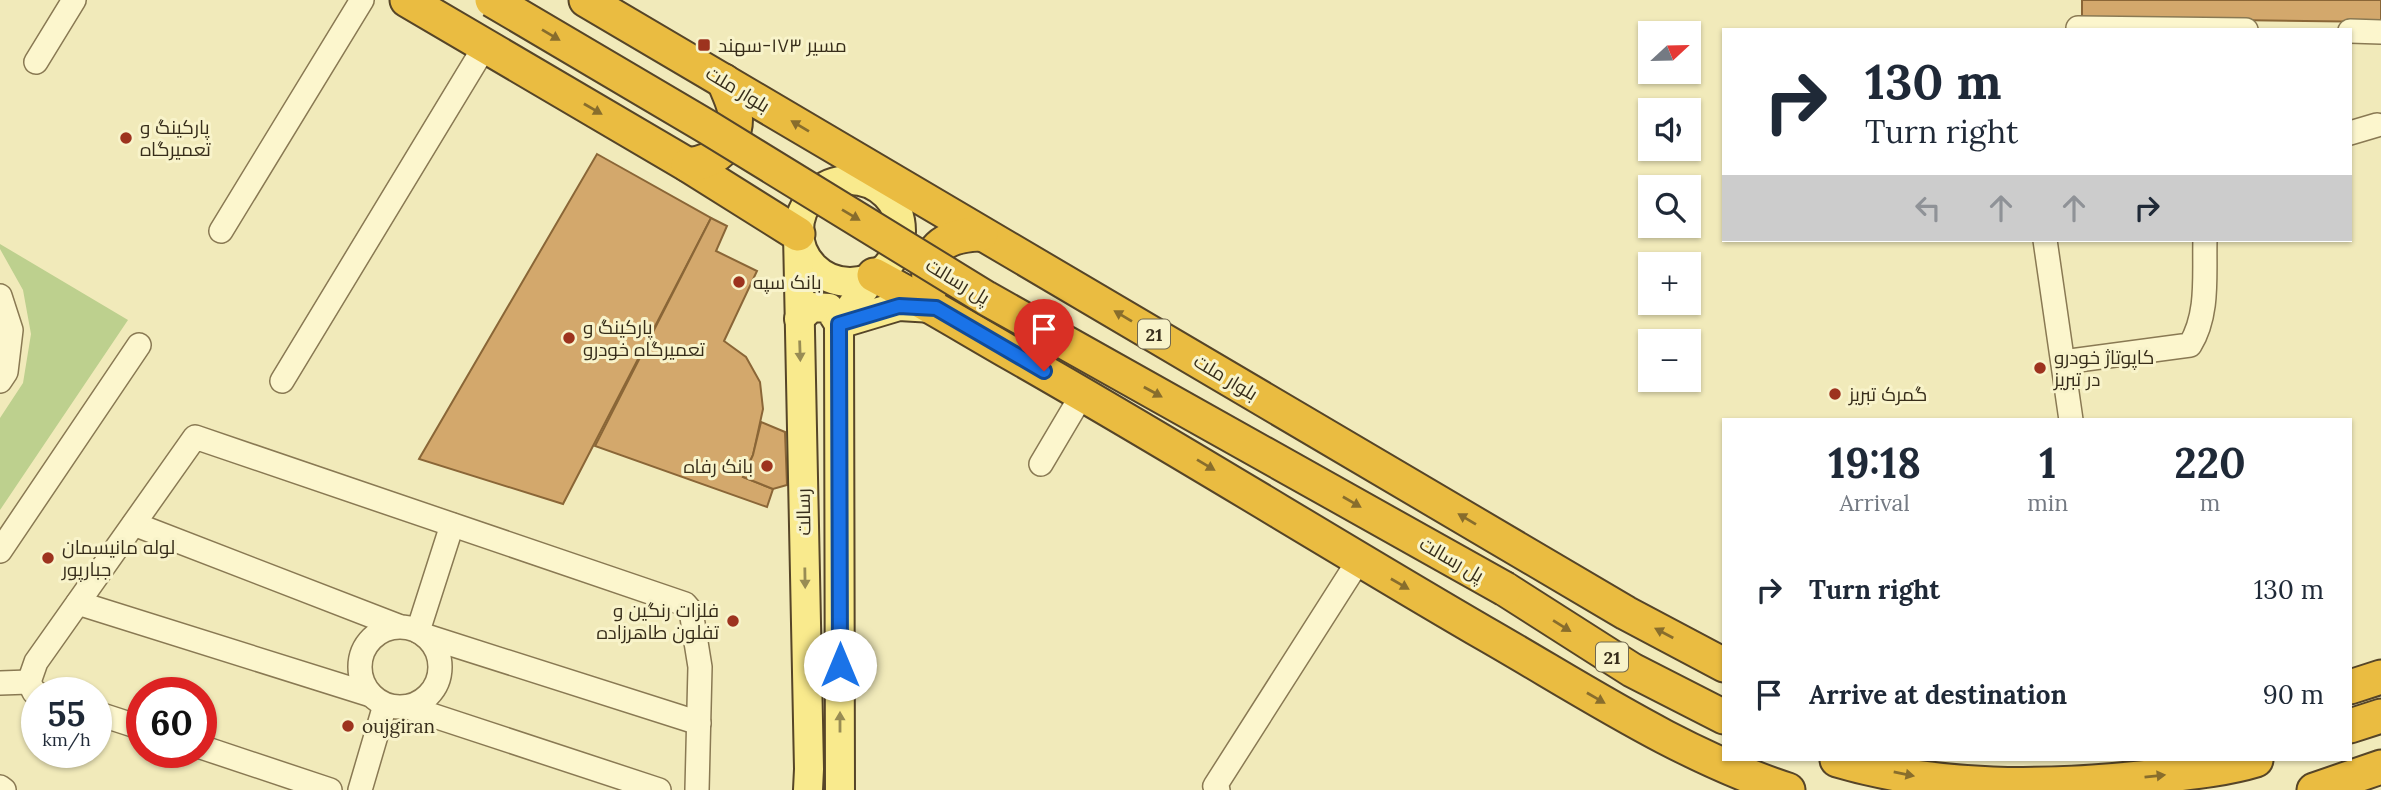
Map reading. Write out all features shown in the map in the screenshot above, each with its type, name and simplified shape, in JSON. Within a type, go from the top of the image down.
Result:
[{"type":"highway","points":[[407,0],[688,165],[798,234]]},
{"type":"highway","name":"پل رسالت","points":[[492,0],[709,128],[986,298],[1505,589],[1632,670],[1722,716]]},
{"type":"highway","name":"بلوار ملت","points":[[586,0],[724,81],[838,165],[907,205],[981,234],[1626,613],[1722,664]]},
{"type":"highway","points":[[688,165],[701,164],[721,152],[734,135],[735,110],[724,81]]},
{"type":"highway","points":[[936,308],[929,287],[930,258],[947,240],[961,234],[981,234]]},
{"type":"highway","points":[[874,275],[1083,393],[1728,778],[1778,788]]},
{"type":"highway","points":[[2352,686],[2381,677]]},
{"type":"highway","points":[[2352,725],[2381,716]]},
{"type":"highway","points":[[1843,761],[1935,780],[2006,785],[2135,778],[2185,773],[2251,761]]},
{"type":"highway","points":[[2315,790],[2381,767]]},
{"type":"main road","points":[[838,165],[813,195],[799,218],[798,234],[802,252],[814,268],[837,282],[859,282],[887,268],[901,244],[907,205]]},
{"type":"main road","name":"رسالت","points":[[798,234],[808,790]]},
{"type":"main road","points":[[839,324],[874,275]]},
{"type":"main road","points":[[839,324],[899,306],[936,308]]},
{"type":"main road","points":[[799,319],[811,307],[829,308],[839,324]]},
{"type":"main road","name":"رسالت","points":[[839,324],[840,790]]},
{"type":"street","points":[[36,62],[74,0]]},
{"type":"street","points":[[221,231],[362,0]]},
{"type":"street","points":[[2352,31],[2381,32]]},
{"type":"street","points":[[282,381],[485,46]]},
{"type":"street","points":[[2352,132],[2377,125]]},
{"type":"street","points":[[2045,242],[2071,418]]},
{"type":"street","points":[[2063,362],[2190,345],[2198,332],[2203,308],[2205,242]]},
{"type":"street","points":[[0,296],[11,330],[6,372],[0,381]]},
{"type":"street","points":[[0,551],[139,345]]},
{"type":"street","points":[[1041,464],[1083,393]]},
{"type":"street","points":[[34,677],[36,663],[195,438],[685,604],[691,611],[700,667],[697,790]]},
{"type":"street","points":[[134,524],[414,631],[699,723]]},
{"type":"street","points":[[414,631],[452,525]]},
{"type":"street","points":[[1218,790],[1215,786],[1359,560]]},
{"type":"street","points":[[78,603],[659,790]]},
{"type":"street","points":[[385,629],[414,631],[435,646],[440,658],[437,684],[430,695],[419,703],[388,702],[363,684],[360,658],[373,636],[385,629]]},
{"type":"street","points":[[0,683],[21,686]]},
{"type":"street","points":[[360,790],[388,702]]},
{"type":"street","points":[[217,752],[330,790]]},
{"type":"green space","points":[[0,244],[128,320],[0,510],[0,418],[23,383],[31,334],[23,290],[0,249]]},
{"type":"building","points":[[2082,0],[2381,0],[2381,22],[2082,18]]},
{"type":"building","name":"پارکینگ و تعمیرگاه خودرو","points":[[597,154],[711,218],[563,504],[419,459]]},
{"type":"building","points":[[711,218],[727,226],[716,251],[757,271],[724,341],[746,357],[760,382],[763,409],[753,455],[743,477],[773,489],[767,507],[595,446]]},
{"type":"building","name":"بانک رفاه","points":[[761,422],[785,432],[787,485],[773,489],[743,477],[753,455]]},
{"type":"place","name":"مسیر ۱۷۳-سهند","points":[[704,45]]},
{"type":"place","name":"پارکینگ و تعمیرگاه","points":[[126,138]]},
{"type":"place","name":"بانک سپه","points":[[739,282]]},
{"type":"place","name":"پارکینگ و تعمیرگاه خودرو","points":[[569,338]]},
{"type":"place","name":"کاپوتاژ خودرو در تبریز","points":[[2040,368]]},
{"type":"place","name":"گمرک تبریز","points":[[1835,394]]},
{"type":"place","name":"بانک رفاه","points":[[767,466]]},
{"type":"place","name":"لوله مانیسمان جبارپور","points":[[48,558]]},
{"type":"place","name":"فلزات رنگین و تفلون طاهرزاده","points":[[733,621]]},
{"type":"place","name":"oujgiran","points":[[348,726]]},
{"type":"route","points":[[840,665],[839,324],[875,311],[899,306],[936,308],[1044,371]]}]
